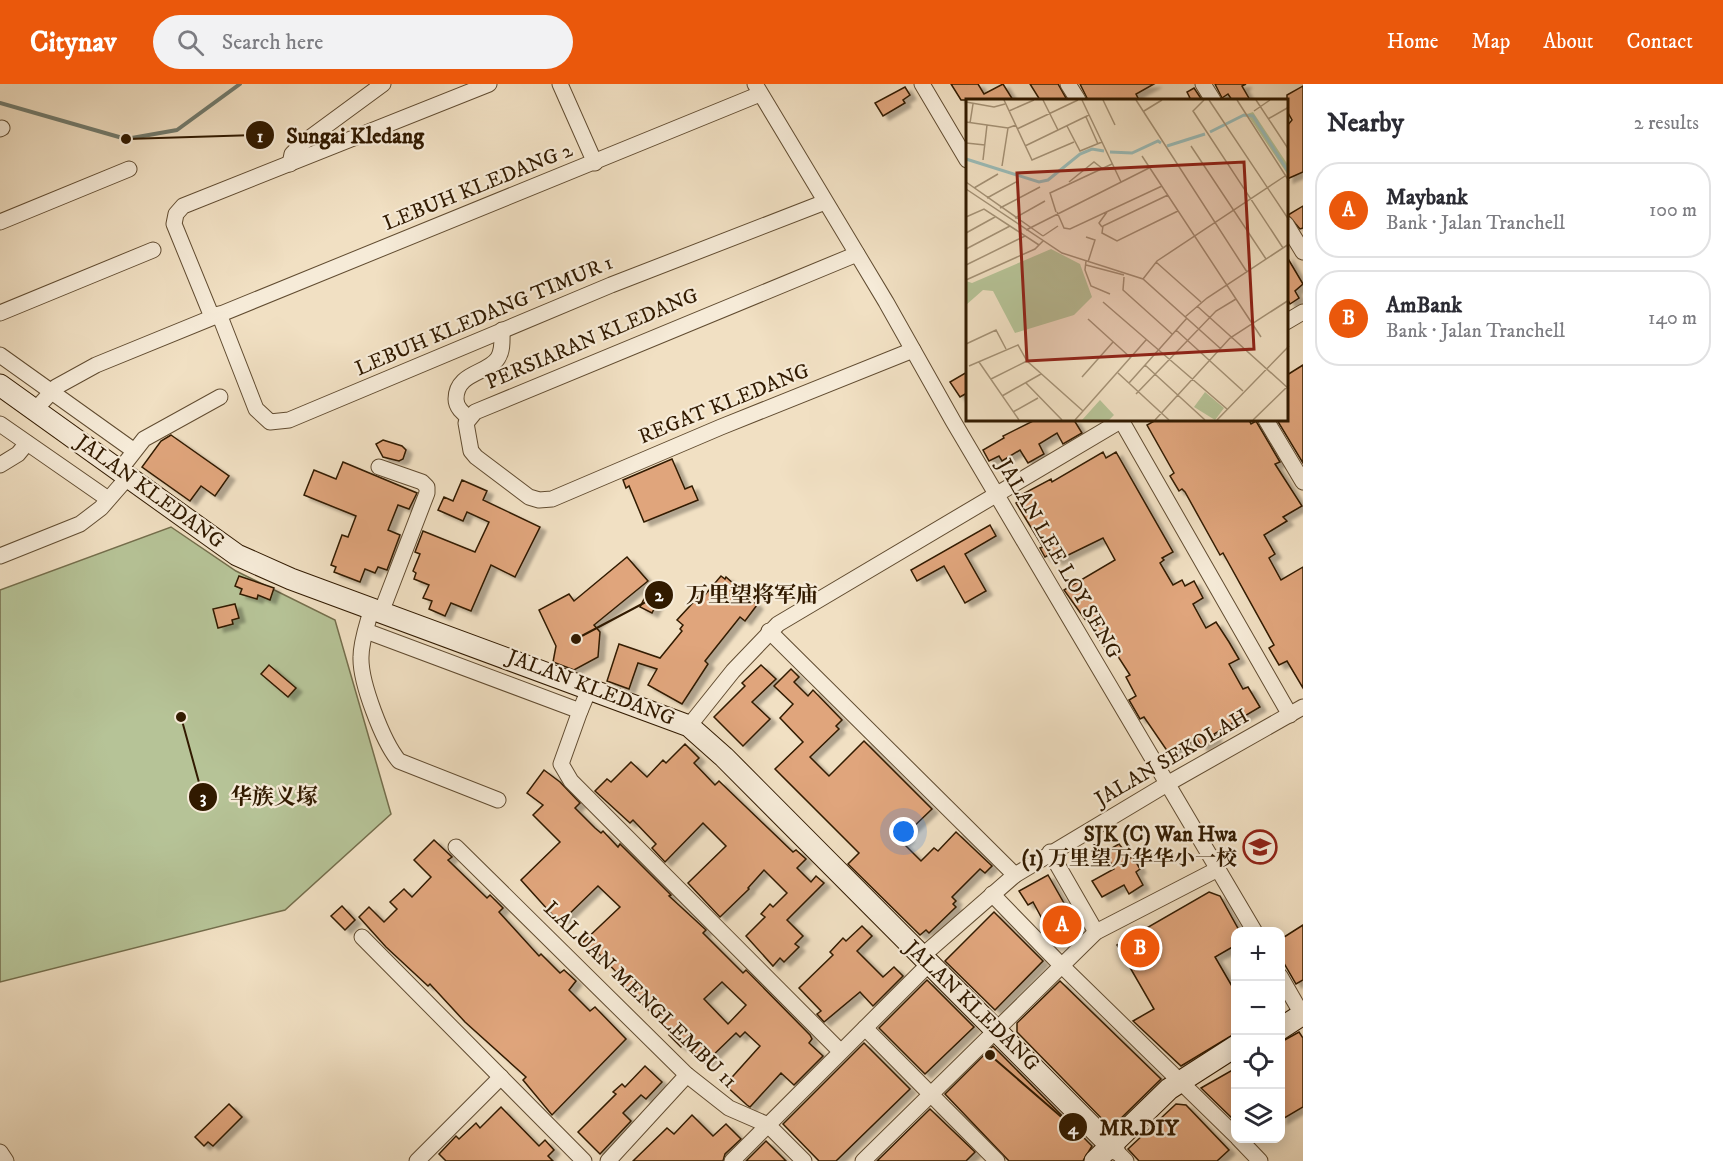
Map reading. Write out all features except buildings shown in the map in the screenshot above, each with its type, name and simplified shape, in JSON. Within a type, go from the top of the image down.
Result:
[{"type":"main road","name":"JALAN KLEDANG","points":[[0,385],[237,555],[291,579],[590,687],[689,726],[724,757],[995,1031],[1055,1087],[1114,1154]]},
{"type":"main road","points":[[1285,1026],[1299,1014]]},
{"type":"main road","points":[[1095,1161],[1114,1154],[1182,1084],[1231,1050]]},
{"type":"main road","points":[[1182,1084],[1231,1058]]},
{"type":"street","points":[[290,164],[292,154],[304,142],[382,84]]},
{"type":"street","name":"LEBUH KLEDANG TIMUR 1","points":[[489,84],[183,206],[176,214],[174,224],[256,409],[270,422],[289,420],[502,330],[825,202]]},
{"type":"street","points":[[560,84],[595,163]]},
{"type":"street","points":[[922,84],[966,158]]},
{"type":"street","points":[[1068,84],[1077,99]]},
{"type":"street","points":[[1203,84],[1212,99]]},
{"type":"street","name":"LEBUH KLEDANG 2","points":[[35,410],[50,392],[69,378],[96,365],[595,163],[757,89]]},
{"type":"street","name":"JALAN LEE LOY SENG","points":[[757,89],[857,254],[1252,927]]},
{"type":"street","points":[[0,222],[129,169]]},
{"type":"street","points":[[1288,226],[1303,252]]},
{"type":"street","points":[[0,313],[153,250]]},
{"type":"street","name":"PERSIARAN KLEDANG","points":[[469,417],[484,407],[857,254]]},
{"type":"street","points":[[1288,321],[1303,312]]},
{"type":"street","points":[[469,417],[463,414],[456,402],[457,391],[466,378],[497,360],[501,349],[502,330]]},
{"type":"street","name":"REGAT KLEDANG","points":[[469,417],[466,432],[476,458],[529,496],[539,500],[552,499],[721,427],[913,350]]},
{"type":"street","points":[[0,356],[133,450]]},
{"type":"street","points":[[0,556],[80,524],[108,499],[124,474],[133,450],[159,428],[220,397]]},
{"type":"street","points":[[689,726],[770,631],[1119,422]]},
{"type":"street","points":[[1123,422],[1296,711]]},
{"type":"street","points":[[1267,422],[1303,482]]},
{"type":"street","points":[[0,424],[108,499]]},
{"type":"street","points":[[0,465],[18,454],[27,443]]},
{"type":"street","points":[[379,467],[422,482],[427,487],[427,494],[366,631],[361,658],[365,682],[384,739],[399,761],[498,800]]},
{"type":"street","points":[[366,631],[580,711]]},
{"type":"street","points":[[770,631],[1016,874]]},
{"type":"street","points":[[590,687],[561,764],[571,781],[840,1051]]},
{"type":"street","name":"JALAN SEKOLAH","points":[[732,1161],[865,1028],[925,960],[992,894],[1016,874],[1050,852],[1296,711]]},
{"type":"street","name":"LALUAN MENGLEMBU 11","points":[[456,847],[687,1075],[729,1108],[768,1125],[804,1161]]},
{"type":"street","points":[[1050,852],[1096,932]]},
{"type":"street","points":[[863,1161],[1096,932],[1218,869]]},
{"type":"street","points":[[992,894],[1231,1131]]},
{"type":"street","points":[[362,937],[584,1161]]},
{"type":"street","points":[[1283,981],[1299,1014]]},
{"type":"street","points":[[865,1028],[997,1161]]},
{"type":"street","points":[[608,1161],[687,1075]]},
{"type":"street","points":[[417,1161],[501,1077]]},
{"type":"street","points":[[1243,1143],[1260,1161]]},
{"type":"green space","points":[[171,527],[236,571],[335,620],[391,814],[285,910],[0,982],[0,590]]},
{"type":"waterway","points":[[0,103],[126,139],[177,130],[240,84]]},
{"type":"place","name":"Sungai Kledang","points":[[126,139]]},
{"type":"place","name":"万里望将军庙","points":[[576,639]]},
{"type":"place","name":"华族义塚","points":[[181,717]]},
{"type":"place","name":"SJK (C) Wan Hwa (1) 万里望万华华小一校","points":[[1260,847]]},
{"type":"place","name":"Maybank","points":[[1062,925]]},
{"type":"place","name":"AmBank","points":[[1140,948]]},
{"type":"place","name":"MR.DIY","points":[[990,1055]]}]
